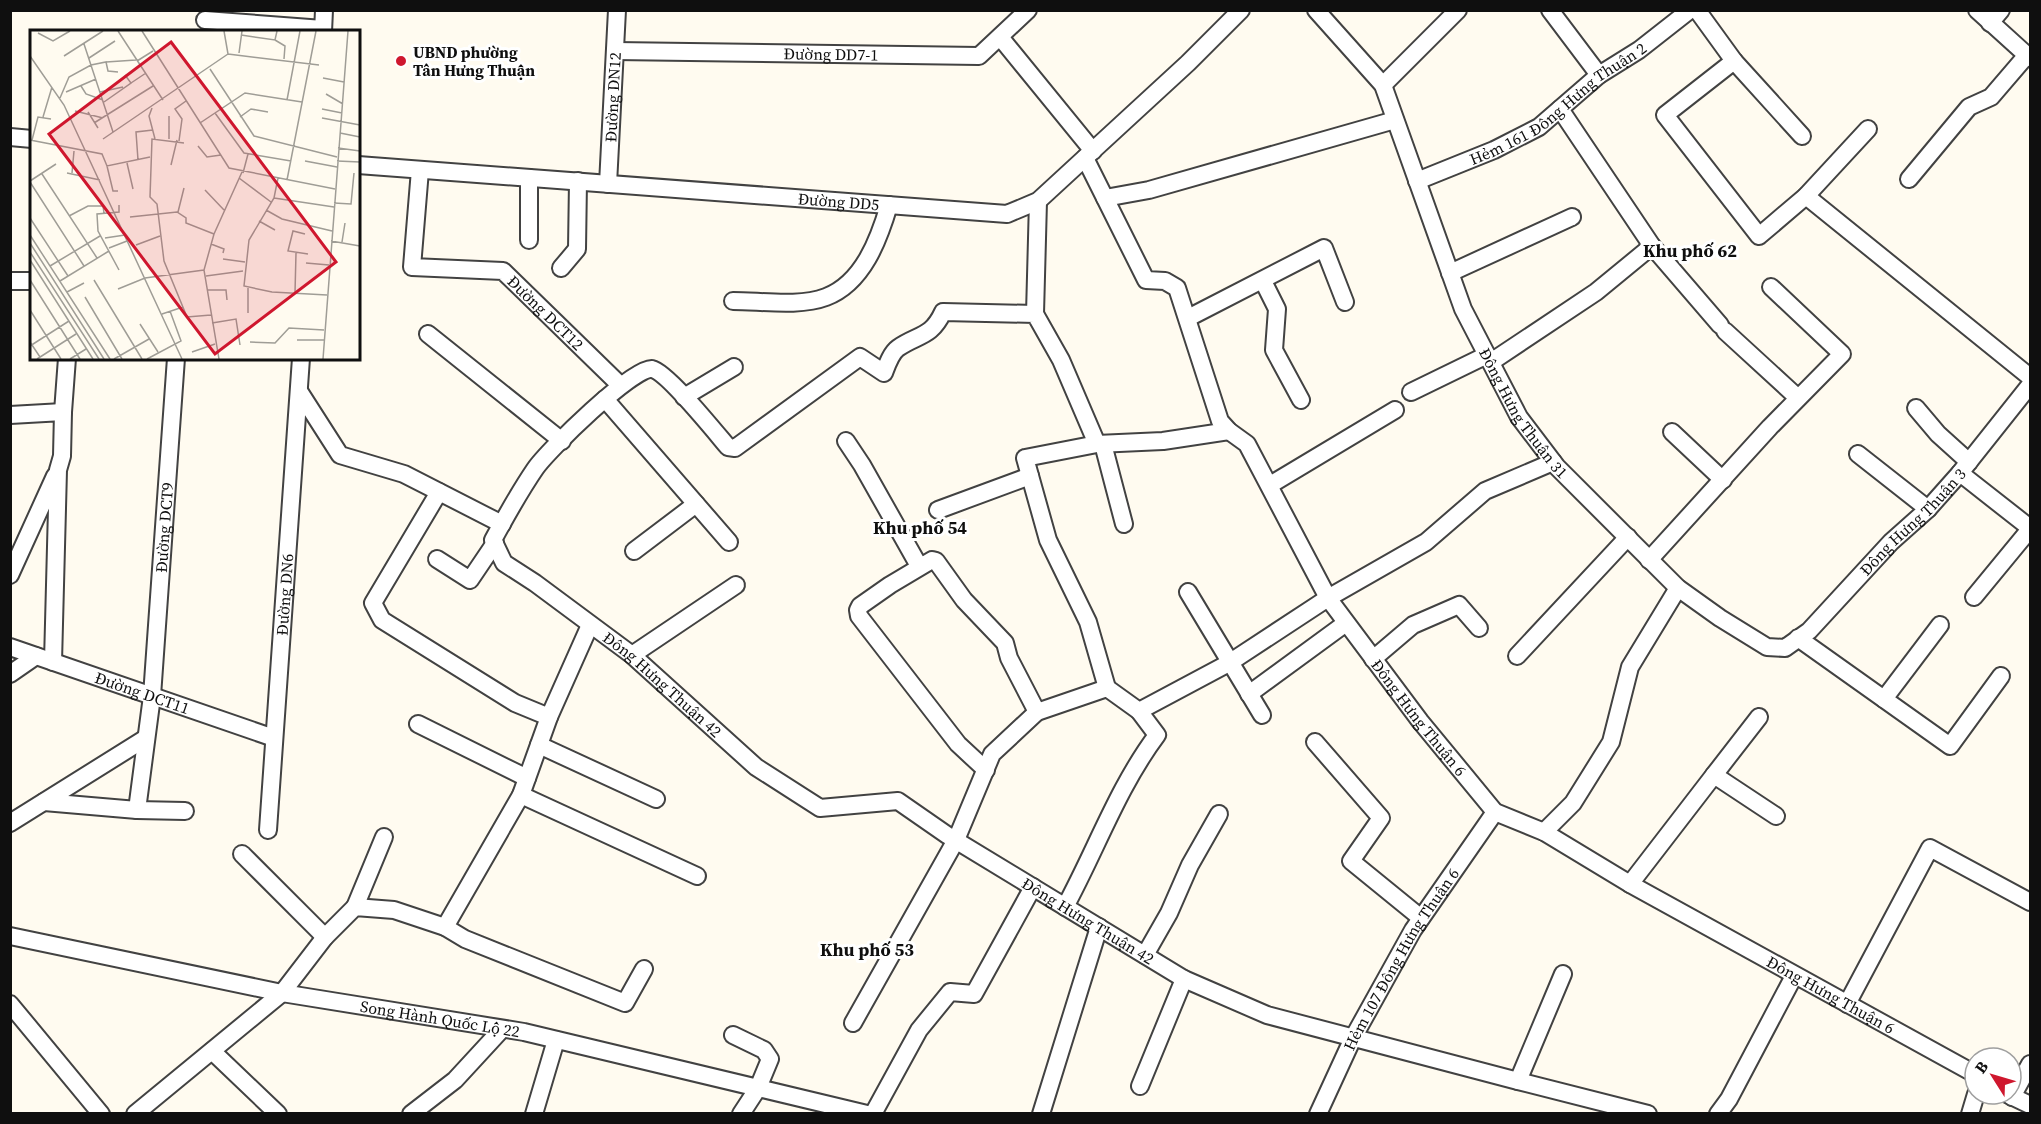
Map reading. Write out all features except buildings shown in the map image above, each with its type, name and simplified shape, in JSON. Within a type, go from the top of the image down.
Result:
[{"type":"street","points":[[205,20],[323,30],[324,10]]},
{"type":"street","name":"Đường DN12","points":[[608,184],[617,10]]},
{"type":"street","name":"Đường DD7-1","points":[[615,51],[980,56],[1028,10]]},
{"type":"street","name":"Đường DD5","points":[[360,165],[1006,214],[1038,201],[1188,63],[1241,10]]},
{"type":"street","points":[[1316,10],[1383,85],[1458,10]]},
{"type":"street","points":[[1550,10],[1599,75]]},
{"type":"street","points":[[1909,179],[1969,107],[1991,97],[2029,56],[1996,16],[1977,10]]},
{"type":"street","points":[[1691,11],[1802,136]]},
{"type":"street","name":"Hẻm 161 Đông Hưng Thuận 2","points":[[1417,181],[1494,150],[1539,127],[1599,75],[1639,50],[1691,11]]},
{"type":"street","name":"Đông Hưng Thuận 6","points":[[1000,37],[1089,154],[1105,198],[1146,280],[1165,281],[1178,288],[1218,416],[1229,431],[1247,444],[1328,598],[1420,721],[1495,812],[1544,832],[1630,884],[1963,1067]]},
{"type":"street","points":[[1734,61],[1665,115],[1759,236],[1806,196],[1868,129]]},
{"type":"street","name":"Đông Hưng Thuận 31","points":[[1383,85],[1463,309],[1519,417],[1553,462],[1677,588],[1767,647],[1792,643]]},
{"type":"street","points":[[1560,109],[1652,246],[1722,328],[1798,398]]},
{"type":"street","points":[[1105,198],[1149,190],[1395,120]]},
{"type":"street","points":[[10,137],[30,139]]},
{"type":"street","name":"Đường DCT12","points":[[420,170],[412,267],[504,271],[620,386]]},
{"type":"street","points":[[529,240],[530,178]]},
{"type":"street","points":[[561,268],[577,249],[578,182]]},
{"type":"street","points":[[1806,196],[2031,377]]},
{"type":"street","points":[[1038,201],[1035,314],[1061,360],[1100,444],[1124,524]]},
{"type":"street","points":[[734,301],[793,302],[824,298],[840,290],[853,279],[878,240],[889,205]]},
{"type":"street","points":[[1450,273],[1572,217]]},
{"type":"street","points":[[1410,392],[1489,359],[1596,292],[1652,246]]},
{"type":"street","points":[[1188,318],[1324,248],[1345,302]]},
{"type":"street","points":[[10,281],[30,281]]},
{"type":"street","points":[[1263,281],[1277,309],[1274,350],[1301,400]]},
{"type":"street","points":[[1649,560],[1770,427],[1842,354],[1771,287]]},
{"type":"street","points":[[436,559],[470,580],[495,543],[493,540],[536,467],[605,399],[642,370],[657,371],[684,397],[728,447],[735,448],[860,357],[884,373],[891,356],[898,348],[930,332],[943,312],[1035,314]]},
{"type":"street","points":[[428,334],[562,441]]},
{"type":"street","points":[[10,575],[58,470],[62,456],[66,360]]},
{"type":"street","name":"Đường DCT9","points":[[137,810],[152,696],[176,360]]},
{"type":"street","name":"Đường DN6","points":[[268,830],[301,360]]},
{"type":"street","points":[[684,397],[734,367]]},
{"type":"street","name":"Đông Hưng Thuận 3","points":[[1792,643],[1809,631],[1891,542],[1928,509],[1965,468],[2031,385]]},
{"type":"street","points":[[299,391],[340,455],[404,474],[502,524]]},
{"type":"street","points":[[605,399],[729,542]]},
{"type":"street","points":[[1916,408],[1965,468],[2031,529],[1974,597]]},
{"type":"street","points":[[1270,485],[1395,410]]},
{"type":"street","points":[[10,415],[63,412]]},
{"type":"street","points":[[1065,907],[1115,803],[1157,735],[1139,711],[1107,688],[1088,622],[1048,540],[1025,458],[1100,444],[1163,441],[1229,431]]},
{"type":"street","points":[[1672,432],[1723,480]]},
{"type":"street","points":[[846,441],[919,566]]},
{"type":"street","points":[[1858,454],[1928,509]]},
{"type":"street","points":[[1139,711],[1229,663],[1328,598],[1426,542],[1485,491],[1553,462]]},
{"type":"street","points":[[53,662],[58,470]]},
{"type":"street","points":[[938,510],[1030,476]]},
{"type":"street","points":[[439,492],[373,603],[382,620],[515,703],[549,717]]},
{"type":"street","points":[[634,551],[696,504]]},
{"type":"street","points":[[1517,656],[1628,537]]},
{"type":"street","name":"Đông Hưng Thuận 42","points":[[495,543],[504,563],[535,583],[632,655],[756,766],[820,808],[898,801],[956,840],[1184,979],[1267,1015],[1617,1110],[1648,1113]]},
{"type":"street","points":[[986,770],[958,744],[859,616],[860,606],[919,566],[932,560],[936,561],[964,600],[1002,640],[1037,712]]},
{"type":"street","points":[[632,655],[736,585]]},
{"type":"street","points":[[1544,832],[1573,803],[1611,742],[1629,667],[1677,588]]},
{"type":"street","points":[[1188,592],[1262,715]]},
{"type":"street","points":[[1373,659],[1413,626],[1459,604],[1479,628]]},
{"type":"street","points":[[1249,694],[1346,622]]},
{"type":"street","name":"Đông Hưng Thuận 42","points":[[444,927],[521,795],[549,717],[590,624]]},
{"type":"street","points":[[1884,699],[1940,625]]},
{"type":"street","points":[[1792,643],[1884,699],[1950,746],[2001,676]]},
{"type":"street","name":"Đường DCT11","points":[[10,647],[274,738]]},
{"type":"street","points":[[10,674],[36,656]]},
{"type":"street","points":[[853,1023],[956,840],[992,754],[1037,712],[1107,688]]},
{"type":"street","points":[[1630,884],[1760,717]]},
{"type":"street","points":[[418,724],[527,778]]},
{"type":"street","points":[[10,823],[146,738]]},
{"type":"street","points":[[1315,742],[1381,818],[1351,861],[1421,918]]},
{"type":"street","points":[[539,745],[656,799]]},
{"type":"street","points":[[1714,775],[1776,816]]},
{"type":"street","points":[[521,795],[697,876]]},
{"type":"street","points":[[44,802],[137,810],[185,811]]},
{"type":"street","name":"Hẻm 107 Đông Hưng Thuận 6","points":[[1318,1113],[1353,1038],[1421,918],[1495,812]]},
{"type":"street","points":[[1145,956],[1169,914],[1190,865],[1219,814]]},
{"type":"street","points":[[135,1113],[282,993],[325,937],[355,907],[384,837]]},
{"type":"street","points":[[1846,1004],[1930,848],[2031,902]]},
{"type":"street","points":[[242,854],[325,937]]},
{"type":"street","points":[[873,1113],[919,1030],[950,992],[974,994],[1033,887]]},
{"type":"street","points":[[355,907],[394,910],[444,927],[465,939],[625,1003],[644,969]]},
{"type":"street","points":[[1042,1109],[1099,927]]},
{"type":"street","name":"Song Hành Quốc Lộ 22","points":[[10,936],[282,993],[556,1040],[867,1113]]},
{"type":"street","points":[[1518,1082],[1563,974]]},
{"type":"street","points":[[1718,1113],[1729,1099],[1794,976]]},
{"type":"street","points":[[1140,1086],[1184,979]]},
{"type":"street","points":[[10,1004],[101,1113]]},
{"type":"street","points":[[411,1113],[455,1080],[502,1029]]},
{"type":"street","points":[[733,1035],[764,1050],[770,1059],[758,1088],[741,1113]]},
{"type":"street","points":[[534,1113],[556,1040]]},
{"type":"street","points":[[212,1051],[278,1113]]},
{"type":"place","name":"UBND phường Tân Hưng Thuận","points":[[401,61]]},
{"type":"district","name":"Khu phố 62","points":[[1690,251]]},
{"type":"district","name":"Khu phố 54","points":[[920,528]]},
{"type":"district","name":"Khu phố 53","points":[[867,950]]}]
